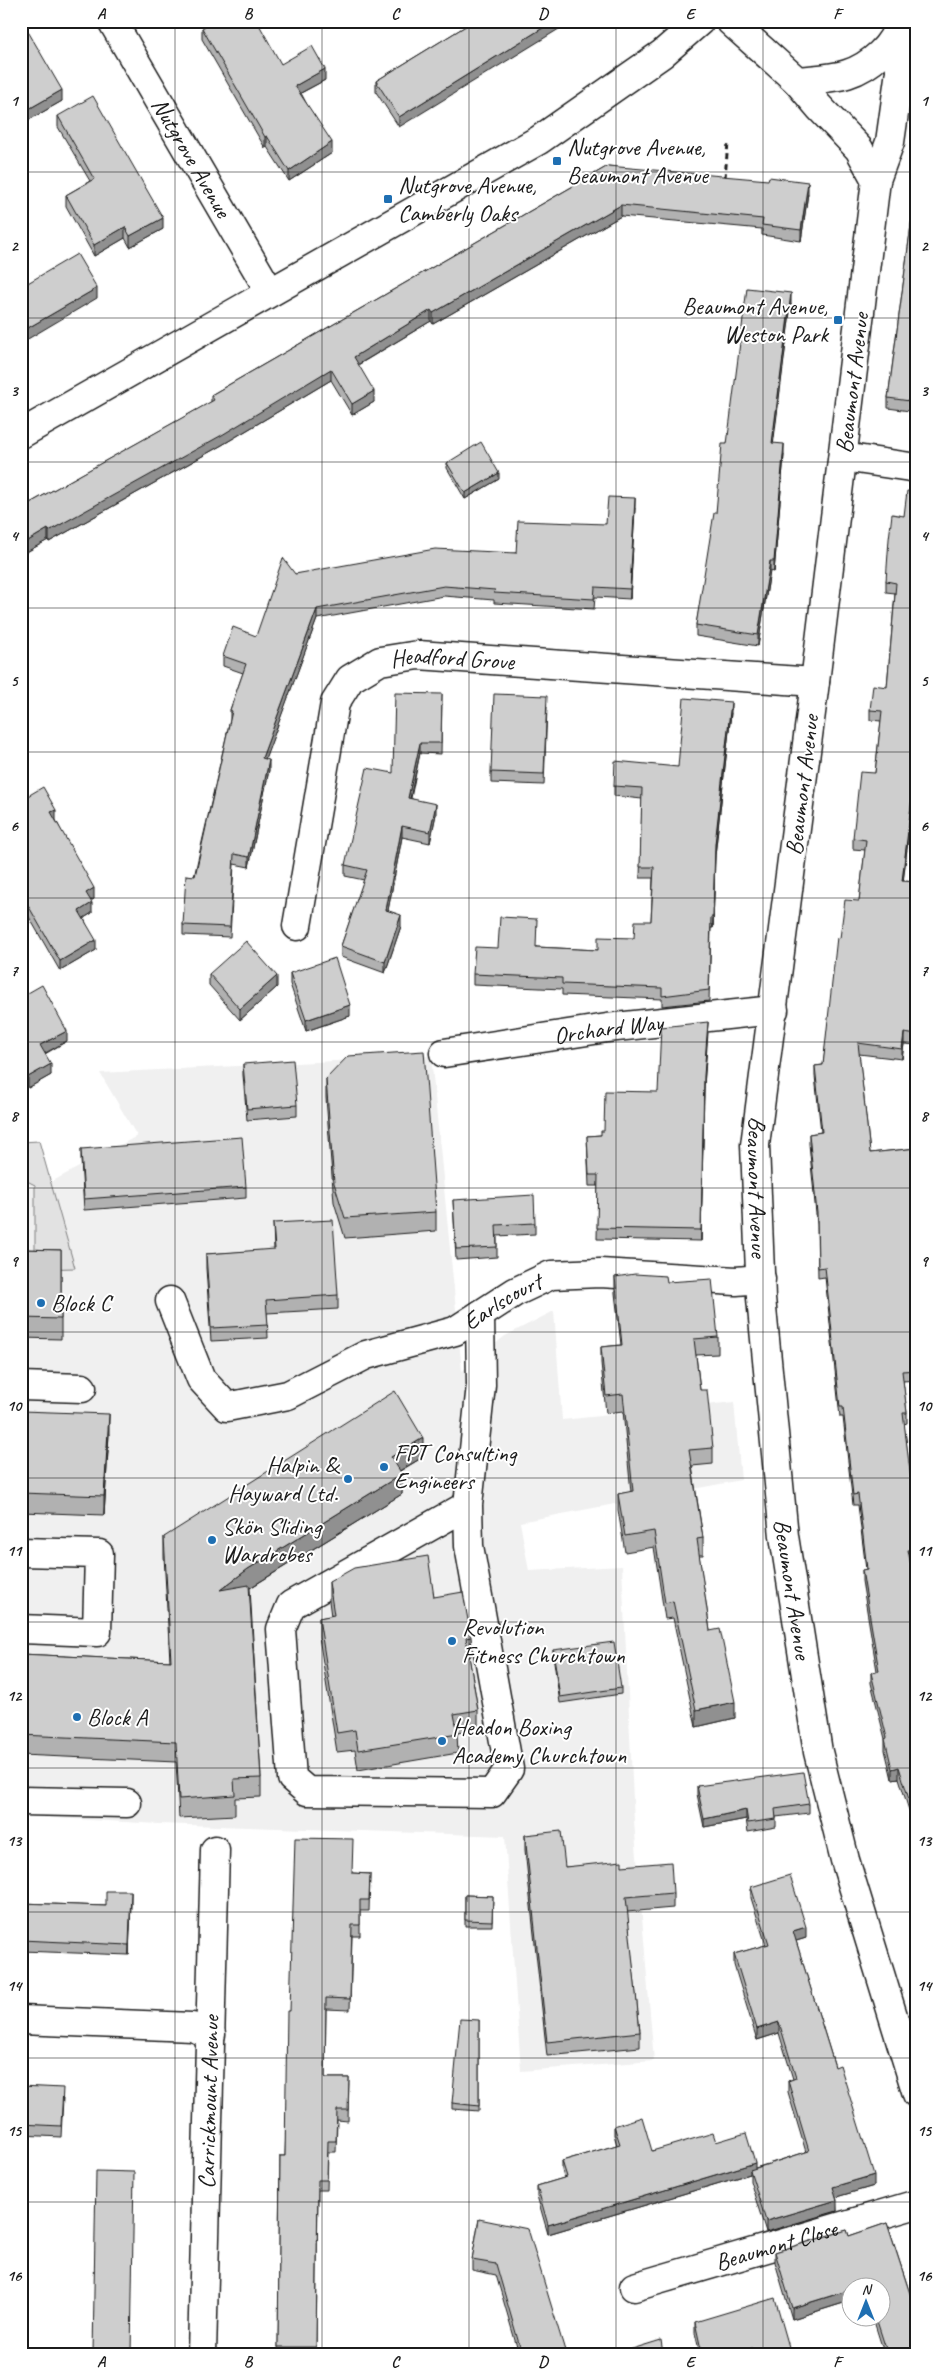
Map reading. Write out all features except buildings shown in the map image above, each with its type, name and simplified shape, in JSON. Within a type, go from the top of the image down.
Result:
[{"type":"street","name":"Nutgrove Avenue","points":[[112,21],[270,292]]},
{"type":"street","points":[[21,434],[539,140],[662,54],[700,21]]},
{"type":"street","points":[[730,21],[798,81],[819,107],[859,149],[876,180]]},
{"type":"street","points":[[798,81],[849,74],[880,55],[899,26]]},
{"type":"street","name":"Beaumont Avenue","points":[[899,26],[900,71],[890,142],[876,180],[774,1010],[755,1145],[761,1279],[784,1536],[818,1752],[845,1860],[917,2094]]},
{"type":"street","points":[[843,457],[917,468]]},
{"type":"street","name":"Headford Grove","points":[[297,926],[335,703],[350,679],[380,661],[418,655],[815,682]]},
{"type":"street","name":"Orchard Way","points":[[444,1053],[607,1028],[774,1010]]},
{"type":"street","name":"Earlscourt","points":[[170,1301],[201,1379],[227,1407],[288,1395],[366,1355],[455,1332],[515,1292],[551,1275],[600,1273],[736,1281],[761,1279]]},
{"type":"street","points":[[468,1504],[291,1605],[281,1629],[292,1778],[307,1791],[492,1792],[509,1768],[469,1546],[468,1504],[481,1385],[480,1315]]},
{"type":"street","points":[[21,1386],[82,1388]]},
{"type":"street","points":[[21,1552],[98,1554],[97,1632],[21,1629]]},
{"type":"street","points":[[21,1801],[127,1803]]},
{"type":"street","name":"Carrickmount Avenue","points":[[202,2354],[215,1850]]},
{"type":"street","points":[[21,2020],[192,2027],[211,2034]]},
{"type":"street","name":"Beaumont Close","points":[[634,2287],[917,2204]]},
{"type":"path","points":[[725,177],[728,143]]},
{"type":"shaded area","points":[[431,1056],[462,1371],[505,1336],[554,1311],[562,1420],[734,1402],[741,1480],[520,1522],[529,1571],[622,1566],[634,1821],[654,2061],[521,2071],[505,1836],[159,1824],[21,1816],[21,1142],[39,1141],[51,1182],[137,1136],[100,1073]]},
{"type":"shaded area","points":[[39,1141],[75,1268],[35,1269],[35,1185],[27,1181],[21,1181],[21,1142]]},
{"type":"place","name":"Nutgrove Avenue, Beaumont Avenue","points":[[557,161]]},
{"type":"place","name":"Nutgrove Avenue, Camberly Oaks","points":[[388,199]]},
{"type":"place","name":"Beaumont Avenue, Weston Park","points":[[838,320]]},
{"type":"place","name":"Block C","points":[[41,1303]]},
{"type":"place","name":"FPT Consulting Engineers","points":[[384,1467]]},
{"type":"place","name":"Halpin & Hayward Ltd.","points":[[348,1479]]},
{"type":"place","name":"Skön Sliding Wardrobes","points":[[212,1540]]},
{"type":"place","name":"Revolution Fitness Churchtown","points":[[452,1641]]},
{"type":"place","name":"Block A","points":[[77,1717]]},
{"type":"place","name":"Headon Boxing Academy Churchtown","points":[[442,1741]]}]
